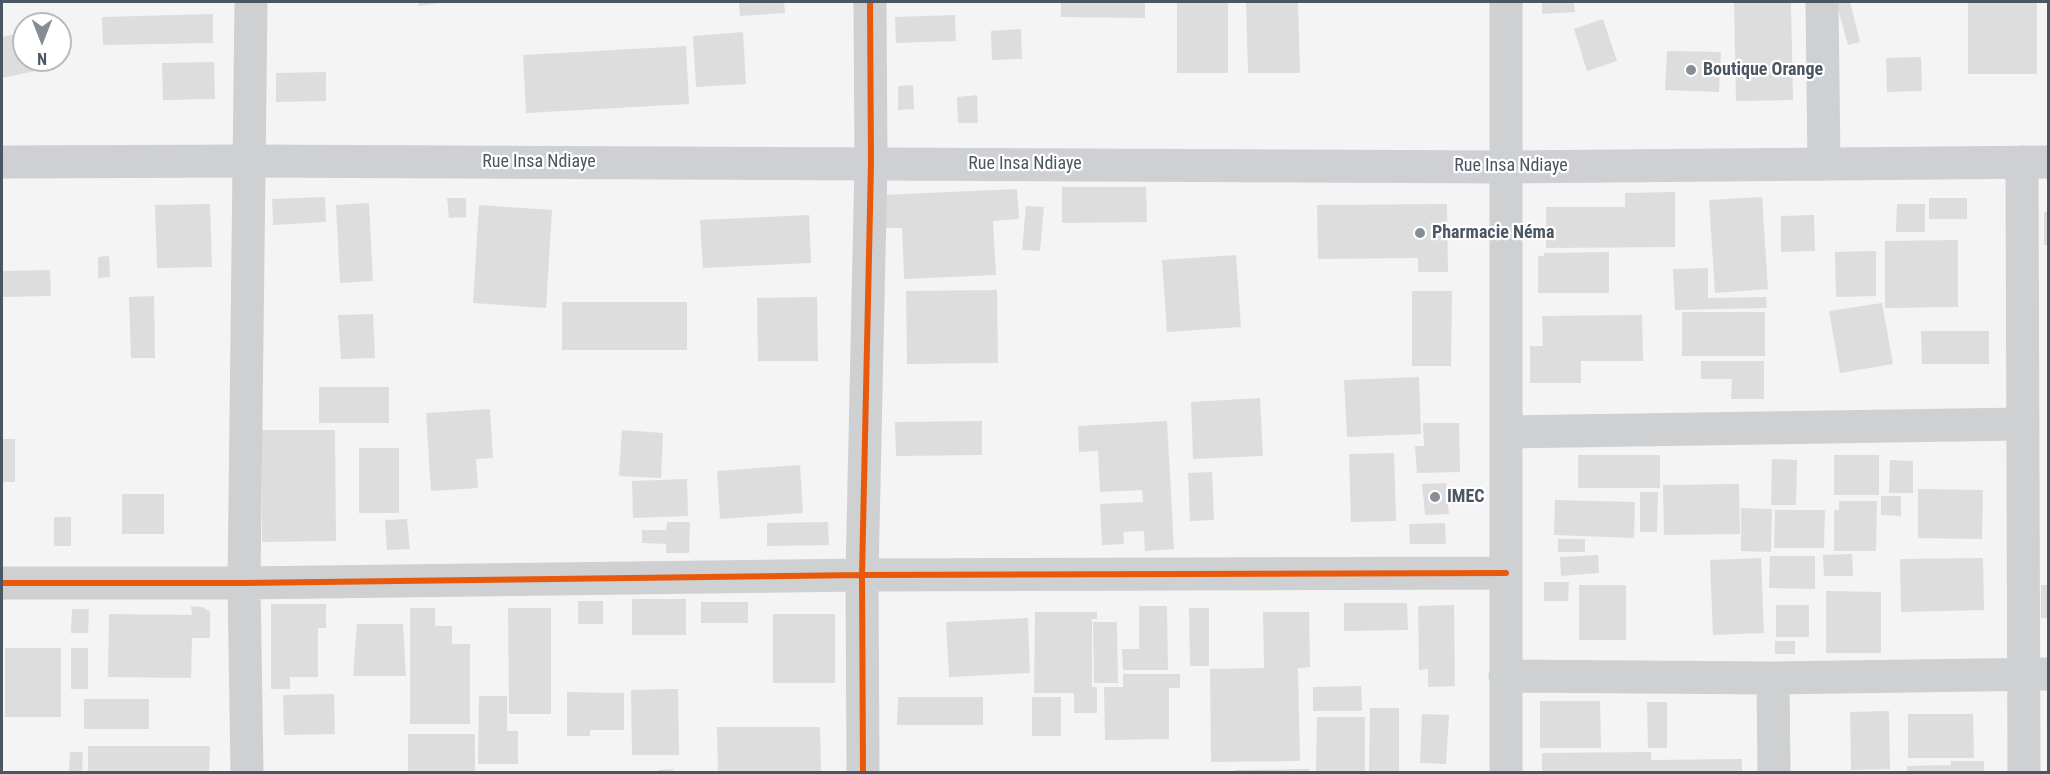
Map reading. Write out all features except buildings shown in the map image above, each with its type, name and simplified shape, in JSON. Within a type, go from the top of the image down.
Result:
[{"type":"main road","name":"Rue Insa Ndiaye","points":[[2,162],[871,163],[1506,167],[2035,162]]},
{"type":"street","points":[[247,772],[244,583],[251,2]]},
{"type":"street","points":[[862,772],[862,575],[871,163],[870,2]]},
{"type":"street","points":[[1506,2],[1506,772]]},
{"type":"street","points":[[1822,2],[1824,164]]},
{"type":"street","points":[[2025,772],[2037,675],[2021,424],[2035,162]]},
{"type":"street","points":[[1506,432],[2021,424]]},
{"type":"street","points":[[2,584],[862,575],[1506,573]]},
{"type":"street","points":[[1505,676],[1773,678],[2037,675]]},
{"type":"street","points":[[1773,678],[1774,772]]},
{"type":"cycle path","points":[[863,772],[862,575],[871,163],[870,2]]},
{"type":"cycle path","points":[[2,583],[244,583],[862,575],[1506,573]]},
{"type":"place","name":"Boutique Orange","points":[[1691,70]]},
{"type":"place","name":"Pharmacie Néma","points":[[1420,233]]},
{"type":"place","name":"IMEC","points":[[1435,497]]}]
